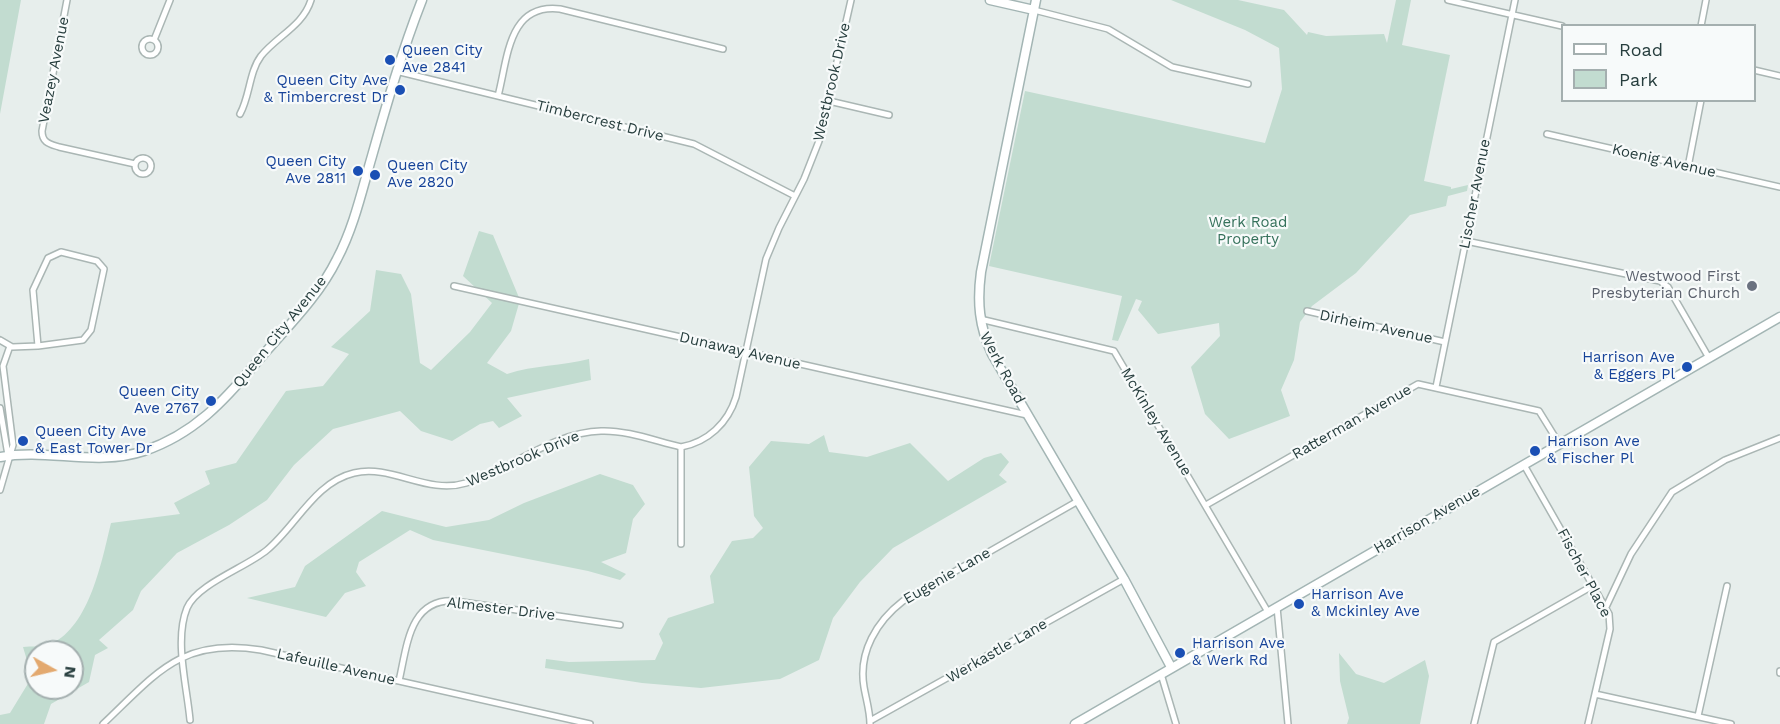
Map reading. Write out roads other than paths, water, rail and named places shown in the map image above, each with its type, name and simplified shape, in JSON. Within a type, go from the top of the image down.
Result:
[{"type":"main road","name":"Queen City Avenue","points":[[4,456],[39,454],[99,459],[130,455],[179,436],[220,405],[308,302],[337,260],[354,217],[396,70],[422,0]]},
{"type":"main road","points":[[990,0],[1034,10]]},
{"type":"main road","name":"Werk Road","points":[[1036,0],[981,272],[981,329],[992,354],[1124,579],[1172,667]]},
{"type":"main road","name":"Harrison Avenue","points":[[1075,724],[1780,317]]},
{"type":"street","name":"Veazey Avenue","points":[[67,0],[42,131],[43,139],[59,147],[135,164]]},
{"type":"street","points":[[154,40],[170,0]]},
{"type":"street","points":[[240,114],[246,103],[258,61],[300,20],[310,0]]},
{"type":"street","name":"Westbrook Drive","points":[[190,720],[183,656],[179,642],[186,610],[193,598],[269,549],[325,488],[344,477],[366,471],[428,485],[454,486],[473,481],[561,441],[591,431],[620,433],[681,447],[690,445],[716,430],[729,417],[766,260],[812,162],[829,101],[851,0]]},
{"type":"street","points":[[1448,0],[1561,26]]},
{"type":"street","name":"Lischer Avenue","points":[[1436,387],[1515,0]]},
{"type":"street","points":[[1701,24],[1706,0]]},
{"type":"street","points":[[498,96],[518,24],[529,13],[542,8],[560,9],[723,48]]},
{"type":"street","points":[[1034,10],[1108,29],[1172,67],[1248,84]]},
{"type":"street","name":"Timbercrest Drive","points":[[396,70],[694,144],[795,196]]},
{"type":"street","points":[[1756,70],[1780,76]]},
{"type":"street","points":[[829,101],[889,115]]},
{"type":"street","points":[[1688,167],[1701,102]]},
{"type":"street","name":"Koenig Avenue","points":[[1547,134],[1780,187]]},
{"type":"street","points":[[1466,241],[1660,281],[1668,287],[1709,358]]},
{"type":"street","points":[[1,342],[25,348],[83,340],[88,336],[104,273],[99,262],[61,252],[48,258],[33,290],[39,345]]},
{"type":"street","name":"Dunaway Avenue","points":[[454,286],[1027,415]]},
{"type":"street","name":"Dirheim Avenue","points":[[1307,311],[1445,342]]},
{"type":"street","name":"McKinley Avenue","points":[[980,319],[1114,351],[1206,505],[1273,610],[1288,724]]},
{"type":"street","points":[[4,456],[13,445],[3,366],[10,346]]},
{"type":"street","name":"Ratterman Avenue","points":[[1206,505],[1418,384],[1539,411],[1560,445]]},
{"type":"street","points":[[0,408],[4,456],[0,490]]},
{"type":"street","points":[[1606,607],[1630,554],[1672,492],[1725,460],[1780,438]]},
{"type":"street","points":[[681,447],[681,544]]},
{"type":"street","name":"Fischer Place","points":[[1524,465],[1606,607],[1611,629],[1588,724]]},
{"type":"street","name":"Eugenie Lane","points":[[870,723],[863,685],[864,661],[871,639],[885,617],[903,601],[1078,501]]},
{"type":"street","name":"Werkastle Lane","points":[[870,723],[1124,579]]},
{"type":"street","points":[[1474,724],[1494,642],[1594,585]]},
{"type":"street","points":[[1698,716],[1727,586]]},
{"type":"street","name":"Almester Drive","points":[[399,681],[415,619],[424,609],[440,601],[455,601],[620,625]]},
{"type":"street","name":"Lafeuille Avenue","points":[[103,724],[154,676],[183,656],[219,648],[244,648],[590,724]]},
{"type":"street","points":[[1161,674],[1176,724]]},
{"type":"street","points":[[1595,694],[1731,724]]},
{"type":"place","name":"Queen City Ave 2841","points":[[390,60]]},
{"type":"place","name":"Queen City Ave & Timbercrest Dr","points":[[400,90]]},
{"type":"place","name":"Queen City Ave 2811","points":[[358,171]]},
{"type":"place","name":"Queen City Ave 2820","points":[[375,175]]},
{"type":"place","name":"Westwood First Presbyterian Church","points":[[1752,286]]},
{"type":"place","name":"Harrison Ave & Eggers Pl","points":[[1687,367]]},
{"type":"place","name":"Queen City Ave 2767","points":[[211,401]]},
{"type":"place","name":"Queen City Ave & East Tower Dr","points":[[23,441]]},
{"type":"place","name":"Harrison Ave & Fischer Pl","points":[[1535,451]]},
{"type":"place","name":"Harrison Ave & Mckinley Ave","points":[[1299,604]]},
{"type":"place","name":"Harrison Ave & Werk Rd","points":[[1180,653]]},
{"type":"park label","name":"Werk Road Property","points":[[1248,232]]}]
